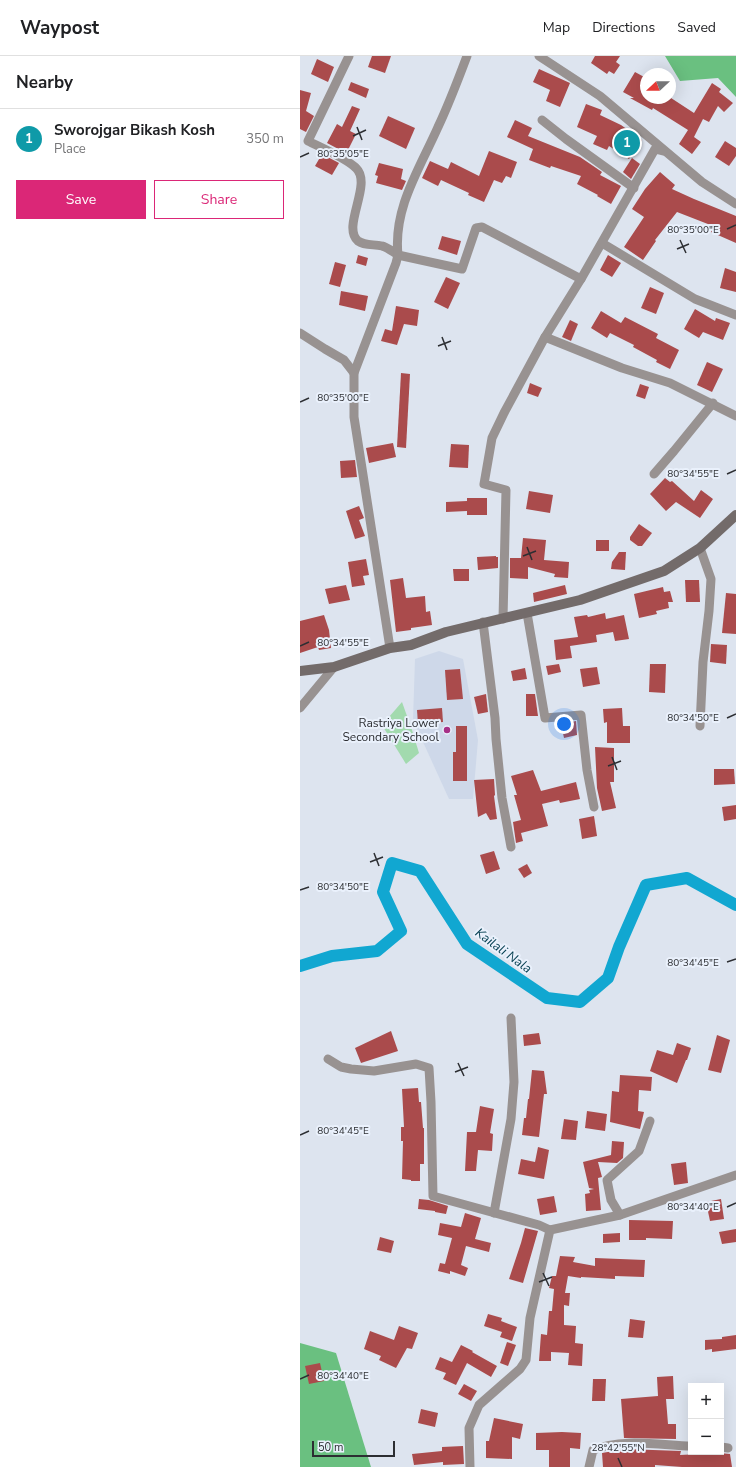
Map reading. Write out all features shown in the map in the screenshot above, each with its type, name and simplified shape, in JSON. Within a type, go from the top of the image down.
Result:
[{"type":"street","points":[[349,56],[308,141],[347,161],[357,168],[361,176],[361,185],[354,224],[354,234],[357,240],[363,243],[384,246],[398,255],[462,269],[476,228],[482,227],[581,279]]},
{"type":"street","points":[[390,648],[354,417],[354,373],[396,263],[398,255],[396,242],[404,202],[438,127],[467,56]]},
{"type":"street","points":[[540,56],[600,96],[663,151],[702,182],[736,204]]},
{"type":"street","points":[[542,120],[634,188]]},
{"type":"street","points":[[503,619],[506,490],[484,484],[492,438],[545,336],[602,244],[655,149],[663,151]]},
{"type":"street","points":[[602,244],[695,299],[736,315]]},
{"type":"street","points":[[300,333],[344,360],[354,373]]},
{"type":"street","points":[[545,336],[622,368],[670,383],[713,403],[736,416]]},
{"type":"street","points":[[654,474],[713,403]]},
{"type":"street","points":[[300,671],[334,667],[390,648],[411,645],[446,632],[580,600],[664,571],[700,548],[736,515]]},
{"type":"street","points":[[700,548],[711,579],[703,662],[700,726]]},
{"type":"street","points":[[527,613],[545,718],[581,715],[587,770],[594,807]]},
{"type":"street","points":[[484,622],[502,798],[511,847]]},
{"type":"street","points":[[300,708],[334,667]]},
{"type":"street","points":[[494,1213],[511,1119],[514,1082],[511,1018]]},
{"type":"street","points":[[328,1059],[341,1067],[374,1071],[416,1064],[429,1068],[431,1102],[432,1196],[550,1230],[620,1215],[736,1175]]},
{"type":"street","points":[[620,1215],[611,1200],[607,1180],[639,1151],[650,1121]]},
{"type":"street","points":[[470,1467],[469,1428],[479,1405],[520,1369],[526,1360],[530,1318],[550,1230]]},
{"type":"street","points":[[589,1467],[593,1450],[602,1446],[624,1443],[688,1446]]},
{"type":"shaded area","name":"Rastriya Lower Secondary School","points":[[439,651],[463,659],[478,740],[473,799],[449,799],[413,720],[415,659]]},
{"type":"green space","points":[[665,56],[736,56],[736,97],[718,78],[680,81],[676,74],[676,68],[672,68]]},
{"type":"green space","points":[[402,702],[419,753],[406,764],[382,725]]},
{"type":"green space","points":[[300,1343],[336,1353],[371,1467],[300,1467]]},
{"type":"building","points":[[372,56],[391,56],[385,73],[368,67]]},
{"type":"building","points":[[595,56],[620,56],[616,62],[620,65],[614,74],[609,71],[607,74],[591,63]]},
{"type":"building","points":[[317,59],[334,67],[328,82],[311,74]]},
{"type":"building","points":[[539,69],[570,83],[560,107],[546,101],[550,90],[533,82]]},
{"type":"building","points":[[635,72],[640,75],[640,103],[623,92]]},
{"type":"building","points":[[351,82],[369,89],[366,98],[348,90]]},
{"type":"building","points":[[712,83],[721,89],[719,92],[733,103],[724,112],[718,106],[709,122],[703,119],[694,137],[701,142],[692,154],[679,144],[688,130],[653,108],[652,110],[641,104],[676,104],[676,101],[694,113]]},
{"type":"building","points":[[300,90],[311,93],[306,111],[314,116],[306,132],[300,129]]},
{"type":"building","points":[[586,104],[602,110],[600,115],[621,125],[642,140],[629,159],[609,146],[607,150],[593,144],[597,136],[577,127]]},
{"type":"building","points":[[352,106],[360,109],[350,131],[356,134],[348,150],[346,149],[344,152],[327,143],[337,124],[342,127]]},
{"type":"building","points":[[388,116],[415,128],[406,149],[379,136]]},
{"type":"building","points":[[515,120],[532,128],[528,136],[580,157],[602,172],[600,175],[621,186],[611,204],[577,184],[581,176],[551,166],[550,168],[529,160],[533,149],[507,137]]},
{"type":"building","points":[[725,141],[736,148],[736,156],[729,166],[715,157]]},
{"type":"building","points":[[489,151],[517,162],[511,178],[506,176],[502,183],[494,180],[484,202],[441,180],[438,186],[422,178],[430,161],[448,169],[451,162],[479,176]]},
{"type":"building","points":[[322,154],[339,163],[332,175],[315,166]]},
{"type":"building","points":[[632,158],[640,164],[631,179],[623,172]]},
{"type":"building","points":[[379,163],[403,169],[401,179],[406,181],[402,190],[376,183],[378,176],[375,175]]},
{"type":"building","points":[[660,172],[675,185],[672,189],[736,216],[736,243],[711,232],[713,226],[677,212],[655,240],[656,241],[643,260],[624,247],[644,217],[632,209],[645,189]]},
{"type":"building","points":[[442,236],[461,241],[457,255],[438,249]]},
{"type":"building","points":[[358,255],[368,258],[366,266],[356,263]]},
{"type":"building","points":[[608,255],[621,263],[612,277],[600,270]]},
{"type":"building","points":[[335,262],[346,265],[340,287],[329,284]]},
{"type":"building","points":[[725,268],[736,272],[736,292],[720,288]]},
{"type":"building","points":[[446,277],[460,283],[448,309],[434,302]]},
{"type":"building","points":[[650,287],[664,293],[656,314],[641,308]]},
{"type":"building","points":[[341,291],[368,296],[365,311],[339,305]]},
{"type":"building","points":[[396,306],[419,310],[417,326],[404,324],[397,345],[381,341],[385,329],[392,331]]},
{"type":"building","points":[[695,309],[715,321],[716,318],[730,323],[723,340],[703,332],[699,338],[684,329]]},
{"type":"building","points":[[601,311],[621,323],[625,317],[658,334],[656,338],[679,350],[670,369],[633,347],[634,345],[610,333],[607,338],[591,328]]},
{"type":"building","points":[[570,320],[578,324],[571,341],[562,337]]},
{"type":"building","points":[[707,362],[723,369],[712,392],[697,385]]},
{"type":"building","points":[[401,373],[410,374],[406,448],[397,447]]},
{"type":"building","points":[[530,383],[542,388],[538,397],[527,393]]},
{"type":"building","points":[[640,384],[649,387],[645,399],[636,396]]},
{"type":"building","points":[[393,443],[396,457],[369,463],[366,448]]},
{"type":"building","points":[[451,444],[469,445],[468,468],[449,467]]},
{"type":"building","points":[[355,460],[357,477],[341,478],[340,461]]},
{"type":"building","points":[[665,478],[670,482],[672,481],[694,501],[701,490],[713,499],[700,518],[676,502],[666,511],[650,494]]},
{"type":"building","points":[[529,491],[553,495],[550,513],[526,509]]},
{"type":"building","points":[[467,498],[487,498],[487,515],[467,515],[467,511],[446,512],[446,502],[467,501]]},
{"type":"building","points":[[359,506],[364,518],[359,520],[365,536],[355,539],[346,511]]},
{"type":"building","points":[[639,524],[652,533],[642,546],[638,546],[630,540],[630,537]]},
{"type":"building","points":[[523,538],[546,540],[544,560],[569,562],[568,578],[554,577],[555,574],[528,567],[528,579],[510,578],[510,558],[521,558]]},
{"type":"building","points":[[596,540],[609,540],[609,551],[596,551]]},
{"type":"building","points":[[619,552],[626,552],[625,570],[611,569],[612,562]]},
{"type":"building","points":[[477,557],[498,557],[498,568],[478,570]]},
{"type":"building","points":[[366,559],[369,575],[363,576],[365,585],[352,587],[348,562]]},
{"type":"building","points":[[453,569],[469,569],[469,581],[454,581]]},
{"type":"building","points":[[403,578],[406,598],[425,596],[426,612],[430,611],[432,625],[396,632],[390,580]]},
{"type":"building","points":[[685,580],[699,580],[700,602],[686,602]]},
{"type":"building","points":[[346,585],[350,600],[329,604],[325,589]]},
{"type":"building","points":[[565,585],[567,594],[534,602],[533,593]]},
{"type":"building","points":[[663,587],[664,592],[670,591],[673,602],[668,602],[669,608],[656,611],[657,614],[639,618],[634,594]]},
{"type":"building","points":[[726,593],[736,594],[736,634],[722,633]]},
{"type":"building","points":[[605,613],[606,619],[624,615],[629,639],[615,641],[613,632],[596,635],[597,642],[570,646],[572,658],[556,660],[554,640],[578,637],[574,617],[587,615],[588,617]]},
{"type":"building","points":[[324,615],[329,630],[331,648],[319,650],[318,647],[300,653],[300,621]]},
{"type":"building","points":[[711,644],[727,645],[726,664],[710,662]]},
{"type":"building","points":[[559,664],[561,672],[548,675],[546,666]]},
{"type":"building","points":[[650,664],[666,664],[665,693],[649,692]]},
{"type":"building","points":[[597,667],[600,684],[583,687],[580,669]]},
{"type":"building","points":[[525,668],[527,679],[513,681],[511,671]]},
{"type":"building","points":[[460,669],[463,699],[447,700],[445,670]]},
{"type":"building","points":[[486,694],[488,712],[478,714],[474,697]]},
{"type":"building","points":[[526,694],[535,694],[538,716],[526,716]]},
{"type":"building","points":[[442,708],[443,722],[418,724],[417,710]]},
{"type":"building","points":[[622,708],[623,726],[630,726],[630,743],[607,743],[607,722],[604,723],[603,709]]},
{"type":"building","points":[[576,721],[577,735],[564,738],[561,724]]},
{"type":"building","points":[[456,726],[467,726],[467,781],[453,781],[453,752],[456,752]]},
{"type":"building","points":[[595,747],[614,748],[614,782],[610,782],[616,808],[602,811],[597,788]]},
{"type":"building","points":[[714,769],[734,769],[735,784],[714,785]]},
{"type":"building","points":[[533,770],[541,791],[576,782],[580,799],[560,803],[559,800],[542,804],[548,826],[521,833],[523,841],[516,843],[513,822],[521,820],[514,795],[517,795],[511,776]]},
{"type":"building","points":[[494,779],[494,796],[497,819],[490,820],[486,813],[478,817],[474,780]]},
{"type":"building","points":[[736,805],[736,819],[724,821],[722,807]]},
{"type":"building","points":[[594,816],[597,836],[582,839],[579,819]]},
{"type":"building","points":[[494,851],[500,869],[486,874],[480,855]]},
{"type":"building","points":[[527,864],[532,873],[524,878],[518,869]]},
{"type":"building","points":[[391,1031],[398,1051],[361,1063],[355,1048]]},
{"type":"building","points":[[539,1033],[541,1044],[524,1046],[523,1035]]},
{"type":"building","points":[[717,1035],[730,1040],[721,1073],[708,1070]]},
{"type":"building","points":[[677,1043],[691,1048],[677,1083],[650,1071],[657,1050],[673,1055]]},
{"type":"building","points":[[532,1070],[544,1071],[547,1094],[544,1094],[539,1137],[522,1135],[524,1118],[526,1118],[529,1099]]},
{"type":"building","points":[[620,1075],[652,1077],[651,1091],[639,1090],[638,1111],[644,1112],[640,1129],[610,1122],[612,1091],[619,1092]]},
{"type":"building","points":[[418,1088],[424,1128],[424,1164],[420,1164],[420,1181],[411,1181],[402,1179],[403,1141],[401,1141],[401,1127],[404,1127],[402,1089]]},
{"type":"building","points":[[480,1106],[494,1109],[490,1133],[493,1134],[492,1151],[478,1150],[476,1171],[465,1171],[467,1132],[476,1132]]},
{"type":"building","points":[[587,1111],[607,1114],[605,1131],[585,1128]]},
{"type":"building","points":[[564,1119],[578,1121],[576,1140],[561,1139]]},
{"type":"building","points":[[612,1141],[624,1142],[623,1158],[617,1163],[598,1162],[602,1177],[598,1178],[601,1210],[586,1211],[585,1194],[590,1193],[589,1190],[594,1189],[589,1188],[583,1162],[611,1155]]},
{"type":"building","points":[[538,1147],[549,1150],[544,1179],[518,1174],[521,1159],[535,1162]]},
{"type":"building","points":[[686,1162],[688,1183],[674,1185],[671,1164]]},
{"type":"building","points":[[554,1196],[557,1212],[540,1215],[537,1199]]},
{"type":"building","points":[[419,1199],[429,1200],[448,1206],[446,1214],[418,1209]]},
{"type":"building","points":[[721,1199],[724,1219],[710,1221],[706,1202]]},
{"type":"building","points":[[465,1213],[481,1218],[475,1239],[491,1243],[489,1252],[466,1246],[461,1265],[468,1268],[465,1276],[450,1271],[450,1274],[438,1271],[440,1263],[445,1264],[452,1238],[438,1235],[440,1223],[461,1227]]},
{"type":"building","points":[[629,1220],[673,1221],[672,1239],[646,1238],[646,1240],[629,1240]]},
{"type":"building","points":[[525,1228],[538,1231],[523,1283],[509,1279]]},
{"type":"building","points":[[736,1229],[736,1242],[722,1244],[719,1232]]},
{"type":"building","points":[[620,1233],[620,1242],[603,1243],[603,1234]]},
{"type":"building","points":[[380,1237],[394,1241],[391,1253],[377,1250]]},
{"type":"building","points":[[560,1256],[575,1257],[573,1262],[595,1266],[595,1258],[645,1260],[644,1277],[615,1276],[615,1279],[568,1276],[565,1293],[570,1293],[569,1306],[564,1305],[564,1325],[576,1326],[575,1343],[583,1344],[582,1366],[568,1365],[569,1353],[551,1352],[551,1361],[539,1361],[541,1334],[547,1335],[549,1311],[552,1311],[554,1289],[549,1288],[552,1276],[556,1276]]},
{"type":"building","points":[[488,1314],[502,1318],[501,1321],[517,1327],[512,1341],[500,1337],[502,1332],[484,1326]]},
{"type":"building","points":[[630,1319],[645,1321],[643,1338],[628,1337]]},
{"type":"building","points":[[399,1326],[418,1333],[412,1349],[407,1348],[396,1368],[379,1360],[381,1356],[364,1349],[370,1331],[394,1340]]},
{"type":"building","points":[[736,1335],[736,1349],[712,1352],[712,1349],[705,1350],[705,1340],[722,1339],[722,1337]]},
{"type":"building","points":[[507,1342],[516,1345],[508,1366],[500,1363]]},
{"type":"building","points":[[461,1345],[497,1366],[491,1377],[467,1363],[456,1385],[443,1379],[446,1373],[435,1369],[440,1357],[452,1362]]},
{"type":"building","points":[[320,1363],[324,1381],[309,1384],[305,1366]]},
{"type":"building","points":[[673,1376],[674,1399],[666,1399],[668,1424],[676,1424],[676,1439],[624,1438],[621,1399],[658,1396],[657,1377]]},
{"type":"building","points":[[593,1379],[606,1379],[605,1401],[592,1401]]},
{"type":"building","points":[[464,1384],[477,1391],[471,1401],[458,1394]]},
{"type":"building","points":[[421,1409],[438,1413],[435,1427],[418,1423]]},
{"type":"building","points":[[494,1418],[523,1424],[520,1439],[512,1437],[512,1459],[486,1458],[486,1441],[489,1441]]},
{"type":"building","points":[[536,1433],[581,1433],[580,1449],[570,1448],[570,1467],[549,1467],[549,1450],[536,1450]]},
{"type":"building","points":[[463,1446],[464,1464],[443,1465],[443,1462],[414,1465],[412,1454],[442,1451],[442,1447]]},
{"type":"building","points":[[625,1449],[681,1451],[680,1455],[730,1454],[732,1467],[682,1467],[655,1465],[655,1467],[603,1467],[602,1453]]},
{"type":"waterway","name":"Kailali Nala","points":[[300,966],[332,956],[377,951],[401,931],[383,892],[392,863],[420,871],[467,944],[547,998],[580,1002],[608,978],[619,947],[646,885],[687,878],[736,905]]},
{"type":"place","name":"Sworojgar Bikash Kosh","points":[[627,143]]},
{"type":"place","name":"Rastriya Lower Secondary School","points":[[447,730]]}]
